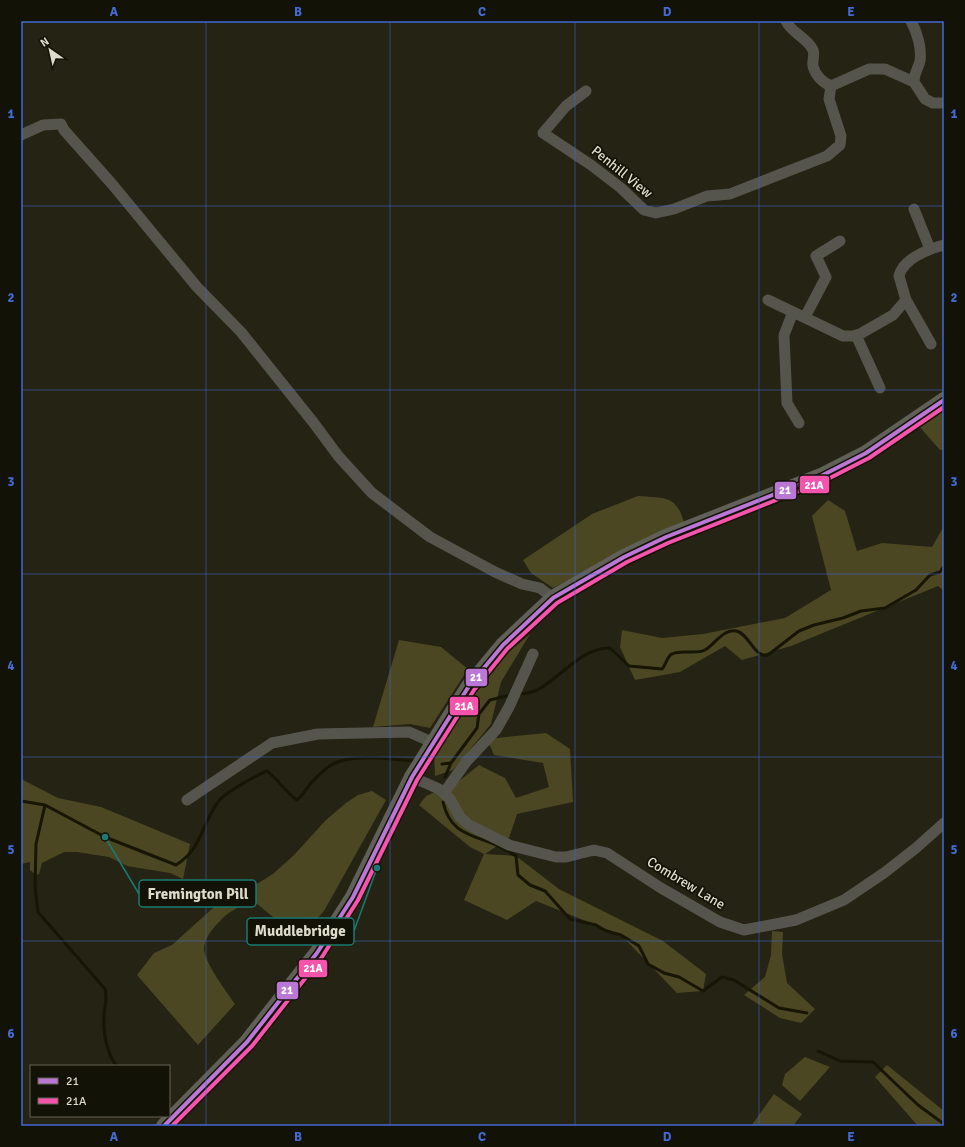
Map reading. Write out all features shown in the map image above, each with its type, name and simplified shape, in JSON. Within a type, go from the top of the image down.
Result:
[{"type":"main road","points":[[164,1126],[247,1042],[317,953],[353,897],[412,777],[469,686],[503,645],[553,598],[624,557],[666,537],[821,476],[866,453],[944,400]]},
{"type":"street","points":[[786,21],[794,31],[807,41],[813,51],[813,66],[823,83],[831,86],[869,69],[885,69],[914,82]]},
{"type":"street","points":[[911,21],[920,46],[920,62],[914,73],[914,82],[925,99],[933,103],[944,103]]},
{"type":"street","name":"Penhill View","points":[[586,91],[566,106],[543,133],[591,165],[621,188],[644,210],[656,214],[674,209],[707,196],[730,194],[767,178],[826,156],[840,145],[841,136],[828,99],[831,86]]},
{"type":"street","points":[[21,135],[43,125],[61,124],[64,130],[112,184],[197,287],[240,332],[339,457],[372,493],[430,537],[495,572],[522,584],[540,588],[553,598]]},
{"type":"street","points":[[914,209],[930,249]]},
{"type":"street","points":[[805,318],[826,277],[816,256],[840,241]]},
{"type":"street","points":[[930,344],[906,300],[900,281],[900,270],[930,249],[944,245]]},
{"type":"street","points":[[768,300],[843,336],[856,335],[893,315],[906,300]]},
{"type":"street","points":[[793,312],[784,335],[787,402],[799,423]]},
{"type":"street","points":[[856,335],[880,388]]},
{"type":"street","points":[[444,793],[466,762],[496,730],[509,707],[533,654]]},
{"type":"street","points":[[187,800],[272,743],[318,734],[409,732],[434,743]]},
{"type":"street","name":"Combrew Lane","points":[[412,777],[439,789],[444,793],[450,799],[460,816],[469,825],[509,844],[556,857],[566,858],[594,850],[606,852],[661,888],[720,922],[744,930],[796,920],[844,900],[884,873],[916,848],[944,823]]},
{"type":"shaded area","points":[[940,411],[944,413],[944,450],[940,450],[917,424]]},
{"type":"shaded area","points":[[638,496],[662,498],[673,502],[681,513],[684,522],[553,588],[531,573],[523,560],[592,514]]},
{"type":"shaded area","points":[[828,500],[845,511],[857,551],[882,543],[932,547],[944,526],[944,591],[938,586],[791,646],[742,660],[725,646],[680,672],[635,680],[620,647],[622,630],[662,638],[703,634],[785,618],[831,590],[812,516]]},
{"type":"shaded area","points":[[530,634],[501,682],[491,724],[453,770],[435,776],[434,751],[497,662]]},
{"type":"shaded area","points":[[399,640],[441,647],[468,669],[430,728],[410,724],[373,727]]},
{"type":"shaded area","points":[[546,733],[570,749],[573,802],[517,814],[509,838],[485,854],[516,856],[559,889],[663,941],[706,974],[703,991],[677,993],[621,935],[536,901],[507,920],[464,900],[484,854],[470,847],[419,805],[426,796],[458,782],[479,765],[505,778],[516,798],[549,787],[543,763],[494,755],[487,739]]},
{"type":"shaded area","points":[[21,779],[58,798],[101,807],[190,844],[183,879],[170,873],[127,866],[109,857],[77,852],[64,852],[42,863],[39,874],[36,875],[30,870],[30,862],[21,864]]},
{"type":"shaded area","points":[[372,791],[386,800],[324,911],[300,939],[256,903],[246,904],[232,911],[210,932],[204,947],[207,960],[235,1004],[198,1045],[137,975],[154,953],[172,945],[213,908],[234,898],[273,874],[294,855],[326,820],[346,803],[358,795]]},
{"type":"shaded area","points":[[772,931],[783,932],[782,954],[787,983],[815,1009],[801,1023],[780,1018],[744,995],[765,977],[771,955]]},
{"type":"shaded area","points":[[805,1057],[830,1067],[800,1101],[782,1085],[785,1074]]},
{"type":"shaded area","points":[[887,1065],[944,1111],[944,1126],[918,1126],[875,1077]]},
{"type":"shaded area","points":[[774,1094],[802,1114],[793,1126],[751,1126]]},
{"type":"waterway","points":[[518,694],[529,693],[537,690],[581,658],[600,649],[610,648],[629,666],[662,669],[672,654],[705,650],[720,636],[729,631],[734,631],[743,635],[760,653],[763,655],[768,655],[799,631],[861,611],[885,608],[916,590],[930,575],[940,572],[944,566]]},
{"type":"waterway","points":[[442,764],[451,763],[477,728],[479,714],[490,700],[511,695]]},
{"type":"waterway","points":[[21,801],[45,805],[105,837],[176,865],[185,859],[196,844],[208,818],[221,798],[256,776],[267,771],[297,800],[311,783],[324,771],[331,765],[340,761],[360,758],[382,758],[413,761]]},
{"type":"waterway","points":[[445,777],[451,763]]},
{"type":"waterway","points":[[443,802],[446,812],[455,826],[468,834],[497,845],[516,856],[518,875],[530,885],[545,891],[570,919],[596,925],[606,931],[621,935],[639,946],[648,964],[664,973],[679,977],[703,991],[722,977],[734,980],[779,1008],[807,1013]]},
{"type":"waterway","points":[[45,805],[36,844],[35,886],[38,912],[105,989],[105,1036],[110,1055],[115,1065]]},
{"type":"waterway","points":[[818,1051],[840,1061],[873,1062],[918,1105],[944,1124]]},
{"type":"transit line","name":"21","points":[[164,1126],[247,1042],[317,953],[353,897],[412,777],[469,686],[503,645],[553,598],[624,557],[666,537],[821,476],[866,453],[944,400]]},
{"type":"transit line","name":"21A","points":[[172,1126],[252,1046],[322,957],[358,900],[417,780],[474,690],[507,649],[557,603],[627,562],[668,543],[824,481],[869,458],[944,407]]},
{"type":"place","name":"Fremington Pill","points":[[105,837]]},
{"type":"place","name":"Muddlebridge","points":[[377,868]]}]
